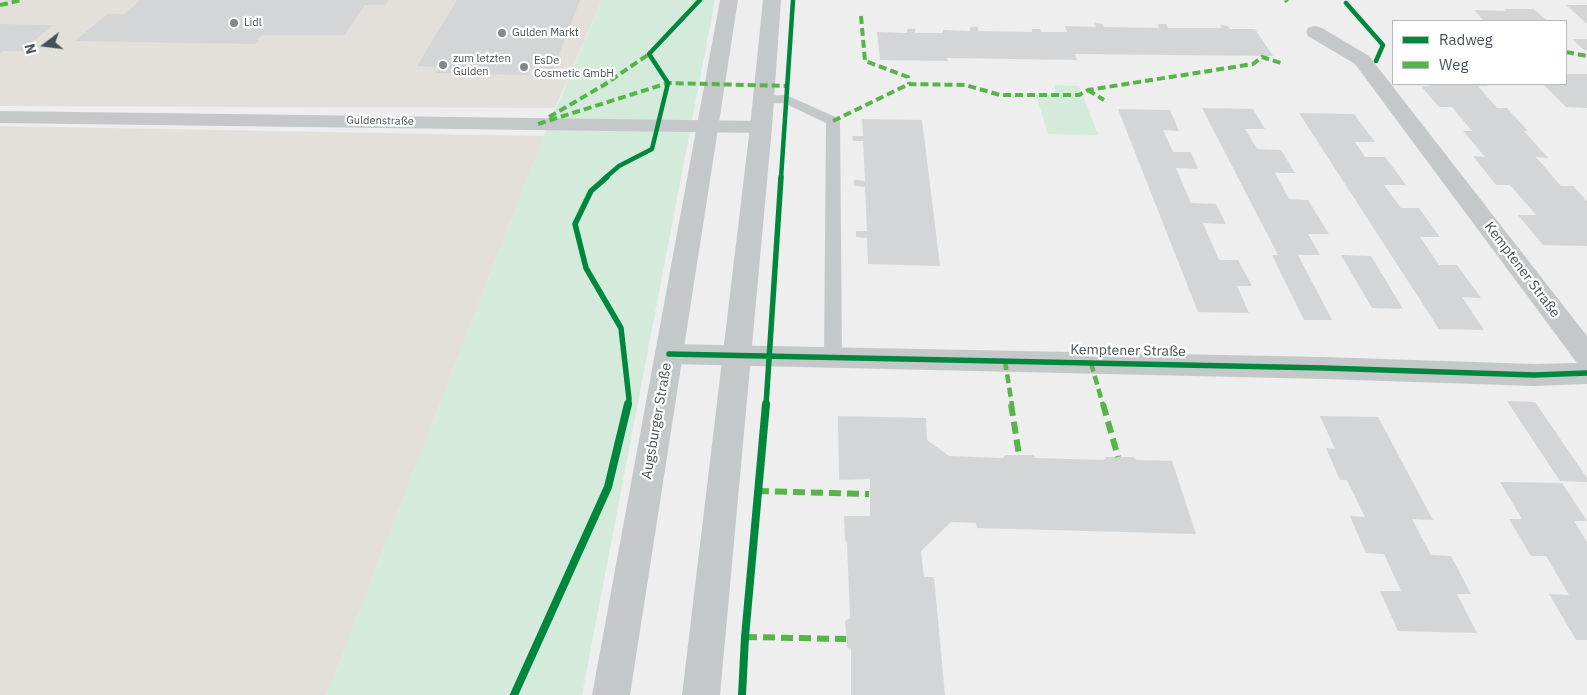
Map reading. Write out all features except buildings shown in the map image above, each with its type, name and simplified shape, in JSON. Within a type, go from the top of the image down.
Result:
[{"type":"street","name":"Augsburger Straße","points":[[611,695],[706,126],[729,0]]},
{"type":"street","points":[[702,695],[772,0]]},
{"type":"street","name":"Kemptener Straße","points":[[1315,32],[1362,60],[1587,356]]},
{"type":"street","name":"Guldenstraße","points":[[0,117],[706,126],[762,113]]},
{"type":"street","name":"Kemptener Straße","points":[[669,354],[1254,366],[1534,375],[1587,373]]},
{"type":"lane","points":[[762,113],[786,99],[833,121],[833,358]]},
{"type":"shaded area","points":[[0,0],[602,0],[555,108],[0,106]]},
{"type":"shaded area","points":[[0,126],[544,136],[327,695],[0,695]]},
{"type":"green space","points":[[602,0],[715,0],[582,695],[327,695],[544,136]]},
{"type":"green space","points":[[1054,85],[1079,86],[1098,135],[1048,134],[1036,95],[1057,95]]},
{"type":"marked path","points":[[0,5],[22,0]]},
{"type":"marked path","points":[[861,16],[865,61],[908,77],[909,84]]},
{"type":"marked path","points":[[1567,52],[1587,56]]},
{"type":"marked path","points":[[549,117],[604,85],[649,54]]},
{"type":"marked path","points":[[833,121],[909,84],[965,85],[1000,95],[1079,95],[1088,90],[1253,64],[1262,57],[1284,64]]},
{"type":"marked path","points":[[538,124],[668,83],[787,86]]},
{"type":"marked path","points":[[1088,90],[1104,100]]},
{"type":"marked path","points":[[1005,361],[1019,455]]},
{"type":"marked path","points":[[1091,363],[1118,457]]},
{"type":"marked path","points":[[757,491],[869,494]]},
{"type":"marked path","points":[[745,637],[846,639]]},
{"type":"cycle path","points":[[514,695],[608,487],[629,399],[621,328],[586,268],[575,224],[591,191],[619,166],[652,149],[668,83],[649,54],[700,0]]},
{"type":"cycle path","points":[[742,695],[745,637],[766,403],[793,0]]},
{"type":"cycle path","points":[[1346,3],[1383,45],[1376,61]]},
{"type":"cycle path","points":[[669,354],[1324,368],[1534,375],[1587,373]]},
{"type":"place","name":"Lidl","points":[[234,23]]},
{"type":"place","name":"Gulden Markt","points":[[502,33]]},
{"type":"place","name":"zum letzten Gulden","points":[[443,65]]},
{"type":"place","name":"EsDe Cosmetic GmbH","points":[[524,67]]}]
